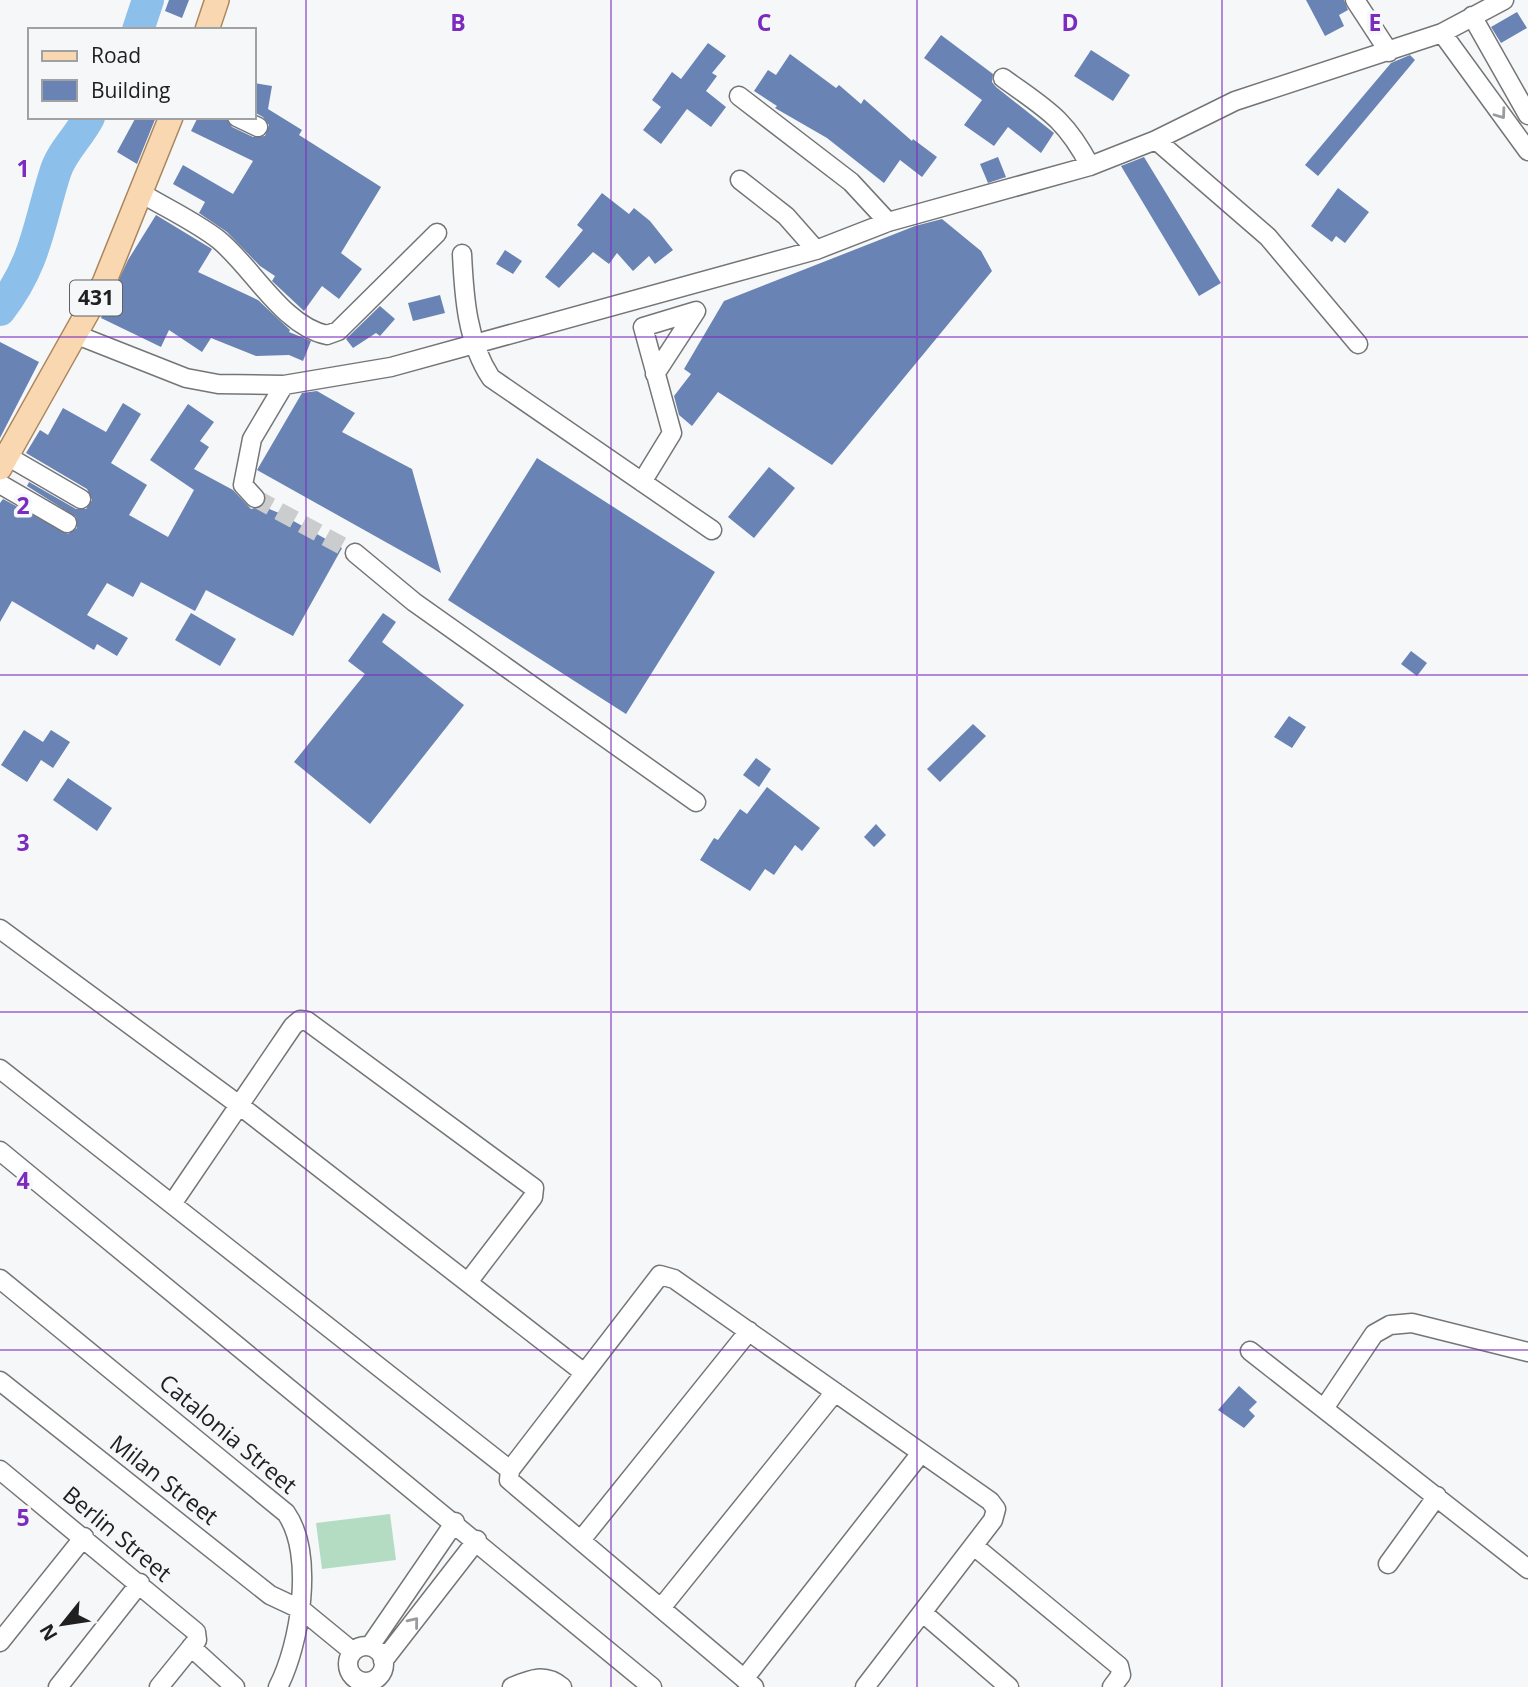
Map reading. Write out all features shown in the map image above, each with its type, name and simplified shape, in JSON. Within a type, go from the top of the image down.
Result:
[{"type":"main road","points":[[208,28],[217,0]]},
{"type":"main road","name":"431","points":[[3,462],[104,283],[170,119]]},
{"type":"street","points":[[1355,0],[1389,52]]},
{"type":"street","points":[[77,335],[186,377],[250,386],[284,385],[391,367],[816,250],[888,222],[1090,166],[1156,140],[1236,101],[1442,33],[1504,0]]},
{"type":"street","points":[[1472,16],[1528,116]]},
{"type":"street","points":[[1442,33],[1528,151]]},
{"type":"street","points":[[1003,78],[1056,116],[1074,134],[1090,166]]},
{"type":"street","points":[[739,96],[851,182],[888,222]]},
{"type":"street","points":[[241,119],[258,127]]},
{"type":"street","points":[[1156,140],[1268,237],[1358,344]]},
{"type":"street","points":[[740,180],[786,216],[816,250]]},
{"type":"street","points":[[141,193],[219,240],[249,274],[303,325],[327,335],[338,331],[438,233]]},
{"type":"street","points":[[462,254],[464,296],[480,362],[491,378],[712,530]]},
{"type":"street","points":[[642,482],[671,433],[655,374]]},
{"type":"street","points":[[255,498],[243,485],[252,439],[284,385]]},
{"type":"street","points":[[3,462],[81,499]]},
{"type":"street","points":[[0,484],[67,523]]},
{"type":"street","points":[[355,553],[414,602],[696,802]]},
{"type":"street","points":[[0,929],[239,1105],[583,1372]]},
{"type":"street","points":[[172,1203],[293,1026],[300,1020],[307,1021],[535,1191],[468,1282]]},
{"type":"street","points":[[0,1069],[510,1470]]},
{"type":"street","points":[[0,1151],[477,1540],[652,1687]]},
{"type":"street","points":[[873,1684],[996,1515],[993,1505],[921,1453],[749,1331],[674,1279],[660,1275],[510,1470],[511,1483],[749,1683],[921,1453]]},
{"type":"street","name":"Catalonia Street","points":[[0,1279],[286,1513],[294,1528],[302,1610],[287,1670],[278,1687]]},
{"type":"street","points":[[1325,1407],[1374,1334],[1390,1325],[1412,1322],[1528,1352]]},
{"type":"street","points":[[581,1540],[749,1331]]},
{"type":"street","points":[[1250,1351],[1325,1407],[1528,1569]]},
{"type":"street","name":"Milan Street","points":[[0,1381],[270,1595],[302,1610],[352,1651]]},
{"type":"street","points":[[661,1608],[835,1392]]},
{"type":"street","name":"Berlin Street","points":[[0,1470],[196,1632],[194,1644],[234,1687]]},
{"type":"street","points":[[1388,1564],[1437,1496]]},
{"type":"street","points":[[454,1522],[370,1646],[352,1651],[348,1662],[351,1674],[360,1681],[374,1684],[381,1672],[383,1661],[477,1540]]},
{"type":"street","points":[[0,1642],[84,1537]]},
{"type":"street","points":[[974,1546],[1119,1666],[1121,1675],[1112,1687]]},
{"type":"street","points":[[436,1550],[458,1566]]},
{"type":"street","points":[[58,1687],[140,1583]]},
{"type":"street","points":[[412,1586],[432,1600]]},
{"type":"street","points":[[923,1613],[1009,1687]]},
{"type":"street","points":[[159,1687],[194,1644]]},
{"type":"street","points":[[370,1646],[383,1661]]},
{"type":"street","points":[[512,1687],[538,1677],[559,1684]]},
{"type":"green space","points":[[390,1514],[396,1560],[322,1569],[316,1523]]},
{"type":"building","points":[[169,0],[189,0],[182,18],[165,11]]},
{"type":"building","points":[[1306,0],[1344,0],[1348,10],[1339,15],[1344,26],[1325,36]]},
{"type":"building","points":[[1517,12],[1527,28],[1501,43],[1491,27]]},
{"type":"building","points":[[941,35],[993,74],[992,82],[996,87],[1054,133],[1041,153],[1008,127],[994,146],[964,125],[982,100],[924,58]]},
{"type":"building","points":[[708,43],[726,56],[712,73],[717,76],[706,91],[726,107],[711,127],[687,109],[661,144],[643,130],[661,107],[652,100],[672,72],[681,79]]},
{"type":"building","points":[[1091,50],[1130,75],[1113,101],[1074,76]]},
{"type":"building","points":[[790,54],[836,88],[839,85],[861,104],[864,99],[912,141],[913,139],[937,157],[922,177],[900,160],[884,183],[827,138],[775,108],[777,106],[754,91],[768,70],[776,75]]},
{"type":"building","points":[[1410,55],[1415,60],[1318,176],[1305,165],[1391,63]]},
{"type":"building","points":[[256,83],[272,86],[268,109],[302,130],[299,135],[381,187],[341,253],[362,269],[339,299],[322,286],[304,311],[272,281],[275,276],[260,266],[227,232],[199,213],[205,202],[173,184],[183,165],[233,194],[253,161],[191,131],[197,119],[227,119],[232,127],[253,137],[265,136],[269,125],[256,113]]},
{"type":"building","points":[[135,119],[155,119],[137,164],[117,152]]},
{"type":"building","points":[[998,157],[1006,177],[988,183],[980,164]]},
{"type":"building","points":[[1144,157],[1221,283],[1199,296],[1121,166]]},
{"type":"building","points":[[1338,188],[1369,212],[1345,243],[1336,236],[1332,242],[1311,226]]},
{"type":"building","points":[[602,193],[629,214],[634,208],[650,221],[673,250],[655,264],[649,256],[633,271],[617,253],[609,264],[593,252],[559,288],[545,277],[583,230],[577,225]]},
{"type":"building","points":[[156,215],[212,249],[198,272],[258,300],[290,330],[289,332],[311,341],[303,361],[289,355],[256,356],[211,338],[202,352],[169,330],[161,347],[101,318],[128,260]]},
{"type":"building","points":[[942,219],[981,251],[992,271],[832,465],[718,392],[692,426],[679,415],[674,396],[691,374],[684,369],[724,301],[915,226]]},
{"type":"building","points":[[505,250],[522,261],[513,274],[496,264]]},
{"type":"building","points":[[440,295],[445,313],[413,321],[408,303]]},
{"type":"building","points":[[380,306],[395,319],[380,336],[376,333],[353,348],[346,339]]},
{"type":"building","points":[[0,342],[39,362],[0,438]]},
{"type":"building","points":[[317,391],[355,413],[342,432],[412,469],[441,573],[257,470],[302,393]]},
{"type":"building","points":[[123,403],[141,414],[111,463],[147,485],[129,515],[168,537],[194,490],[150,460],[188,404],[214,422],[200,441],[209,447],[194,469],[233,490],[251,509],[262,506],[279,513],[342,548],[293,636],[206,590],[195,611],[141,582],[133,597],[107,583],[87,615],[128,638],[117,656],[97,644],[94,650],[12,601],[0,622],[0,503],[3,499],[68,534],[77,528],[76,517],[27,486],[29,482],[76,509],[86,509],[92,500],[87,489],[26,453],[40,430],[48,435],[63,408],[106,432]]},
{"type":"building","points":[[537,458],[715,572],[626,714],[448,600]]},
{"type":"building","points":[[769,467],[795,488],[754,538],[728,517]]},
{"type":"building","points":[[191,613],[236,639],[220,666],[175,640]]},
{"type":"building","points":[[383,613],[396,622],[382,642],[464,705],[370,824],[294,762],[365,674],[348,661]]},
{"type":"building","points":[[1411,651],[1427,663],[1417,676],[1401,664]]},
{"type":"building","points":[[1289,716],[1306,727],[1292,748],[1274,737]]},
{"type":"building","points":[[973,724],[986,736],[940,782],[927,769]]},
{"type":"building","points":[[24,730],[43,742],[51,730],[70,742],[53,768],[41,760],[27,782],[1,765]]},
{"type":"building","points":[[756,758],[771,769],[759,787],[743,775]]},
{"type":"building","points":[[68,778],[112,808],[97,831],[53,800]]},
{"type":"building","points":[[767,787],[820,828],[802,851],[795,845],[774,875],[765,869],[750,891],[700,860],[714,838],[718,840],[740,809],[747,814]]},
{"type":"building","points":[[876,824],[886,835],[874,847],[864,837]]},
{"type":"building","points":[[1239,1386],[1257,1402],[1249,1410],[1255,1416],[1244,1428],[1218,1410]]},
{"type":"waterway","points":[[139,28],[148,0]]},
{"type":"waterway","points":[[0,310],[29,260],[58,165],[88,119]]},
{"type":"tunnel","points":[[255,498],[355,553]]}]
